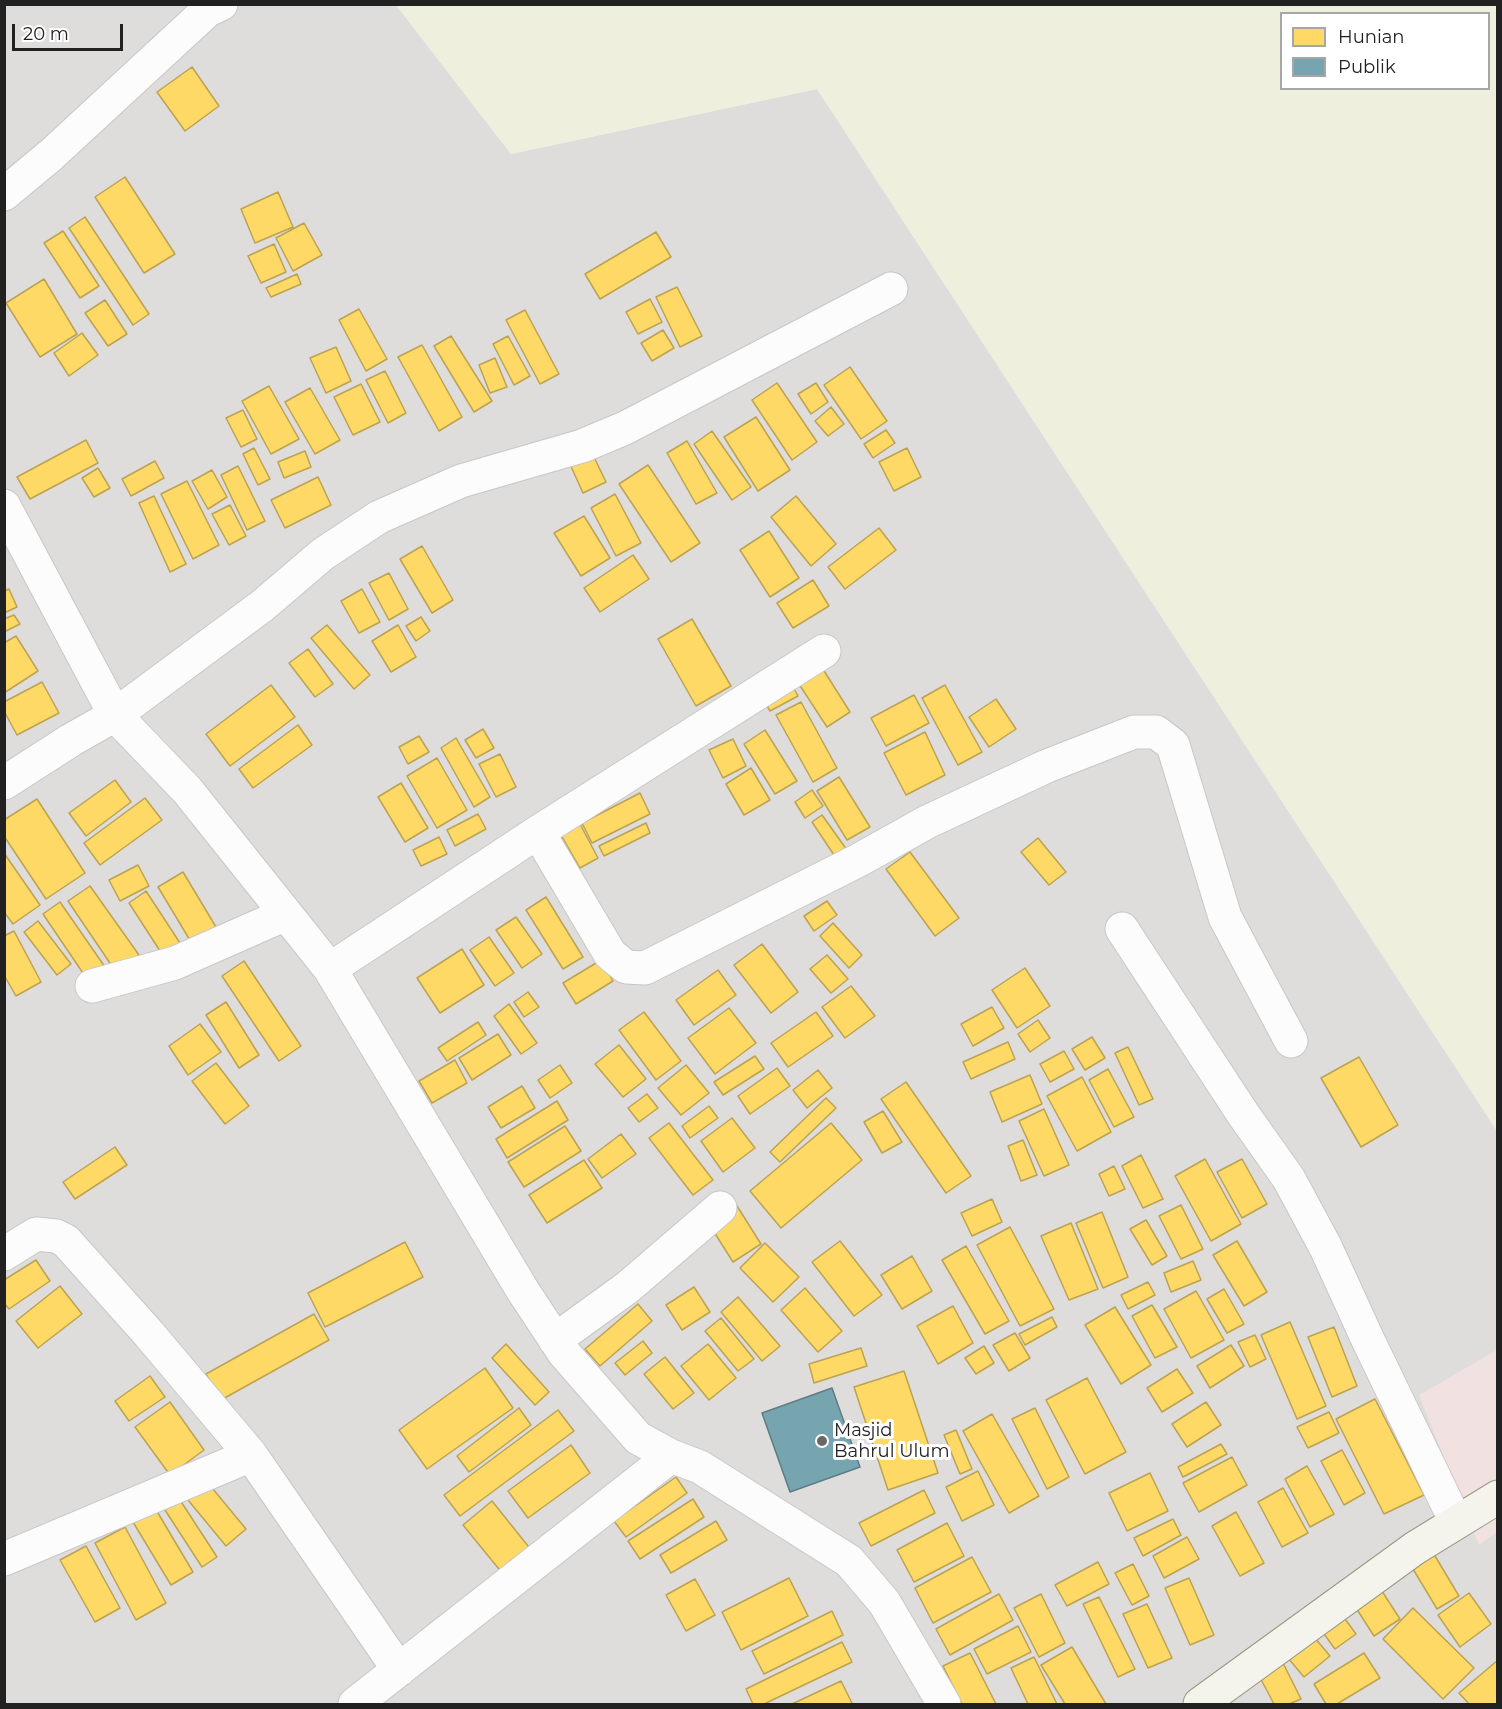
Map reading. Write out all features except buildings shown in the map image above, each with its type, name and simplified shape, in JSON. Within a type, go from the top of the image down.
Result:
[{"type":"main road","points":[[1200,1704],[1415,1548],[1497,1497]]},
{"type":"street","points":[[4,194],[51,155],[209,6]]},
{"type":"street","points":[[4,783],[70,740],[115,715],[262,606],[323,554],[379,517],[461,481],[582,446],[625,428],[891,288]]},
{"type":"street","points":[[4,506],[115,715],[187,790],[330,969],[517,1281],[564,1353],[638,1438],[671,1456],[700,1467],[849,1561],[884,1602],[944,1704]]},
{"type":"street","points":[[330,969],[538,832],[824,651]]},
{"type":"street","points":[[538,832],[610,954],[626,967],[645,968],[859,860],[927,822],[1047,766],[1134,732],[1156,732],[1173,745],[1225,917],[1291,1041]]},
{"type":"street","points":[[92,986],[175,963],[286,914]]},
{"type":"street","points":[[1122,929],[1289,1179],[1326,1248],[1456,1522]]},
{"type":"street","points":[[555,1340],[628,1287],[720,1208]]},
{"type":"street","points":[[4,1254],[36,1234],[56,1236],[66,1241],[149,1334],[251,1455],[399,1670]]},
{"type":"street","points":[[4,1559],[251,1455]]},
{"type":"street","points":[[355,1704],[671,1456]]},
{"type":"shaded area","points":[[5,5],[396,5],[511,154],[817,89],[1497,1131],[1497,1704],[5,1704]]},
{"type":"shaded area","points":[[1497,1350],[1497,1532],[1479,1545],[1419,1395]]},
{"type":"green space","points":[[396,5],[1497,5],[1497,1131],[817,89],[511,154]]},
{"type":"place","name":"Masjid Bahrul Ulum","points":[[822,1441]]}]
